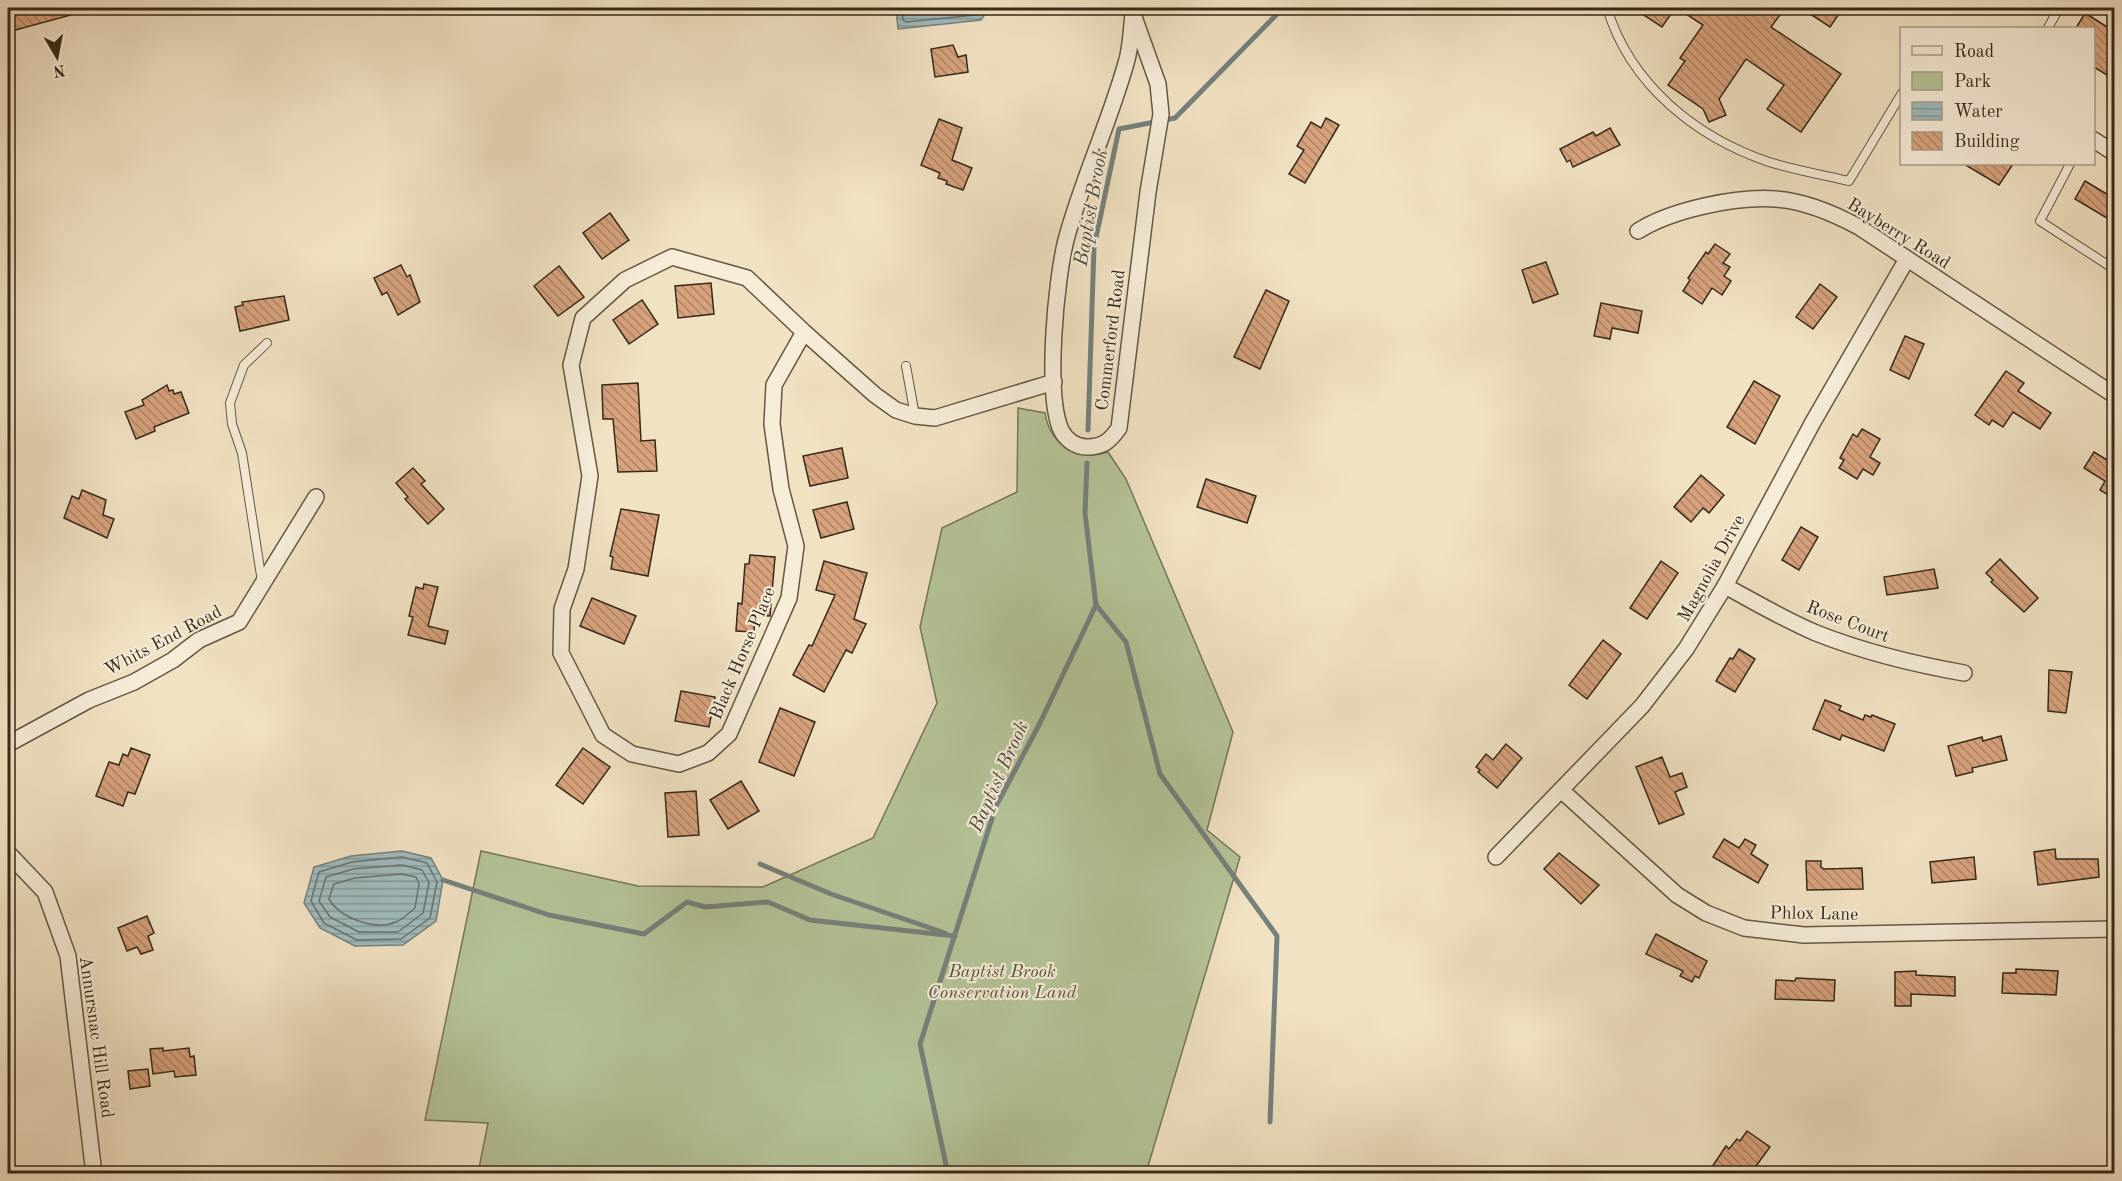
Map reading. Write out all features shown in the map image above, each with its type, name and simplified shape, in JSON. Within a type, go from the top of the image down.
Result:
[{"type":"street","name":"Commerford Road","points":[[1132,11],[1158,84],[1161,114],[1141,246],[1123,410],[1119,428],[1112,440],[1099,447],[1083,447],[1070,441],[1061,431],[1054,382],[1058,293],[1065,243],[1080,191],[1127,61],[1132,11]]},
{"type":"street","points":[[2095,141],[2115,153]]},
{"type":"street","name":"Bayberry Road","points":[[1638,231],[1668,216],[1726,203],[1775,199],[1843,218],[2115,395]]},
{"type":"street","name":"Black Horse Place","points":[[804,333],[774,386],[772,424],[782,489],[796,546],[789,598],[729,734],[708,753],[679,764],[632,754],[603,735],[561,653],[562,609],[576,569],[590,476],[571,365],[583,318],[625,280],[672,257],[747,278],[804,333],[875,395],[896,410],[915,416],[935,418],[988,404],[1054,382]]},
{"type":"street","name":"Magnolia Drive","points":[[1496,857],[1665,678],[1725,586],[1813,422],[1908,259]]},
{"type":"street","name":"Whits End Road","points":[[8,744],[89,700],[134,682],[173,660],[199,640],[239,622],[316,497]]},
{"type":"street","name":"Rose Court","points":[[1725,586],[1813,632],[1844,644],[1889,658],[1964,673]]},
{"type":"street","name":"Phlox Lane","points":[[1561,790],[1677,895],[1706,913],[1744,928],[1804,934],[2115,929]]},
{"type":"street","name":"Annursnac Hill Road","points":[[8,853],[45,892],[68,956],[81,1043],[94,1173]]},
{"type":"lane","points":[[1607,8],[1616,36],[1654,93],[1709,136],[1769,162],[1849,181],[1900,96]]},
{"type":"lane","points":[[2049,27],[2059,8]]},
{"type":"lane","points":[[2069,165],[2040,221],[2115,269]]},
{"type":"lane","points":[[263,583],[242,453],[232,424],[230,403],[244,365],[267,343]]},
{"type":"lane","points":[[906,366],[915,416]]},
{"type":"green space","name":"Baptist Brook Conservation Land","points":[[1018,408],[1045,413],[1053,434],[1067,448],[1086,454],[1108,452],[1126,479],[1233,732],[1207,830],[1240,857],[1146,1173],[478,1173],[488,1123],[425,1120],[481,851],[638,886],[763,887],[873,838],[937,703],[920,627],[942,528],[1017,492]]},
{"type":"water","points":[[896,8],[989,8],[981,20],[898,29]]},
{"type":"water","points":[[402,851],[431,858],[443,880],[436,921],[403,945],[355,946],[320,928],[304,903],[314,867],[351,856]]},
{"type":"building","points":[[82,8],[82,12],[8,32],[8,10]]},
{"type":"building","points":[[1633,8],[1675,8],[1662,27]]},
{"type":"building","points":[[1677,8],[1785,8],[1771,27],[1841,74],[1801,132],[1767,109],[1784,85],[1746,59],[1719,99],[1726,115],[1709,122],[1703,109],[1668,85],[1685,61],[1680,58],[1703,25]]},
{"type":"building","points":[[1801,8],[1843,8],[1830,27]]},
{"type":"building","points":[[2085,13],[2115,32],[2115,80],[2095,68],[2095,27],[2077,27]]},
{"type":"building","points":[[953,45],[958,57],[966,55],[968,72],[935,77],[931,49]]},
{"type":"building","points":[[1326,118],[1339,125],[1305,183],[1289,174],[1304,150],[1297,146],[1311,122],[1321,128]]},
{"type":"building","points":[[939,119],[962,128],[952,160],[972,168],[963,190],[946,184],[947,181],[938,178],[940,173],[921,165]]},
{"type":"building","points":[[1610,128],[1620,145],[1573,167],[1570,160],[1567,162],[1560,149],[1593,132],[1596,136]]},
{"type":"building","points":[[1966,165],[2012,165],[1999,185]]},
{"type":"building","points":[[2085,181],[2115,199],[2115,223],[2075,199]]},
{"type":"building","points":[[610,213],[629,240],[602,259],[583,233]]},
{"type":"building","points":[[1715,244],[1730,254],[1723,263],[1730,267],[1724,276],[1731,281],[1722,295],[1712,288],[1702,304],[1683,291],[1690,280],[1688,278],[1706,252],[1708,254]]},
{"type":"building","points":[[1546,262],[1558,294],[1533,303],[1522,270]]},
{"type":"building","points":[[401,265],[407,277],[410,275],[420,302],[398,315],[387,292],[382,295],[374,278]]},
{"type":"building","points":[[559,266],[584,297],[558,316],[534,286]]},
{"type":"building","points":[[711,283],[714,314],[678,318],[675,286]]},
{"type":"building","points":[[1820,284],[1837,297],[1813,329],[1796,317]]},
{"type":"building","points":[[1266,290],[1289,301],[1260,369],[1234,357]]},
{"type":"building","points":[[284,296],[289,320],[240,331],[235,307],[243,305],[242,302]]},
{"type":"building","points":[[642,300],[658,324],[629,344],[613,320]]},
{"type":"building","points":[[1601,303],[1642,311],[1638,333],[1612,328],[1610,339],[1594,336]]},
{"type":"building","points":[[1905,336],[1924,344],[1909,379],[1890,370]]},
{"type":"building","points":[[2006,371],[2024,383],[2018,391],[2051,413],[2040,429],[2013,412],[2003,427],[1992,420],[1989,425],[1975,415]]},
{"type":"building","points":[[1754,381],[1780,396],[1755,444],[1727,427]]},
{"type":"building","points":[[638,383],[641,441],[655,440],[657,471],[618,472],[613,419],[603,419],[602,385]]},
{"type":"building","points":[[167,385],[169,391],[173,390],[174,394],[181,392],[189,413],[154,427],[155,431],[136,439],[125,412],[144,405],[142,400]]},
{"type":"building","points":[[1862,429],[1880,439],[1870,457],[1880,463],[1873,475],[1863,469],[1857,479],[1839,468],[1844,460],[1840,458],[1853,434],[1857,437]]},
{"type":"building","points":[[842,448],[848,478],[810,486],[803,456]]},
{"type":"building","points":[[2094,452],[2115,465],[2115,499],[2100,490],[2105,481],[2084,468]]},
{"type":"building","points":[[413,468],[425,481],[421,484],[444,509],[428,524],[405,499],[408,497],[396,483]]},
{"type":"building","points":[[1701,475],[1724,495],[1709,513],[1703,508],[1691,522],[1674,507]]},
{"type":"building","points":[[1206,479],[1256,496],[1247,523],[1197,507]]},
{"type":"building","points":[[82,490],[106,500],[103,515],[114,519],[107,538],[64,518],[72,496],[79,499]]},
{"type":"building","points":[[847,502],[854,529],[821,538],[813,510]]},
{"type":"building","points":[[621,509],[659,515],[648,576],[611,569],[613,557],[610,556]]},
{"type":"building","points":[[1801,527],[1818,537],[1799,570],[1782,560]]},
{"type":"building","points":[[750,555],[775,557],[770,616],[755,615],[754,632],[736,631],[738,603],[742,604],[745,564],[749,564]]},
{"type":"building","points":[[2000,559],[2038,598],[2024,612],[1991,582],[1993,580],[1986,573]]},
{"type":"building","points":[[824,561],[867,573],[854,619],[866,624],[852,653],[846,650],[824,692],[793,675],[809,645],[812,646],[835,595],[816,590]]},
{"type":"building","points":[[1661,561],[1678,573],[1647,619],[1630,608]]},
{"type":"building","points":[[1934,569],[1938,588],[1887,595],[1884,577]]},
{"type":"building","points":[[424,584],[438,587],[428,626],[448,631],[445,644],[408,635],[413,617],[409,616],[416,587],[423,589]]},
{"type":"building","points":[[592,598],[636,616],[624,644],[580,626]]},
{"type":"building","points":[[1603,640],[1621,654],[1587,699],[1569,685]]},
{"type":"building","points":[[1739,649],[1755,659],[1735,692],[1716,681],[1730,658],[1733,659]]},
{"type":"building","points":[[2049,670],[2072,672],[2066,713],[2048,711]]},
{"type":"building","points":[[681,691],[715,697],[709,727],[675,721]]},
{"type":"building","points":[[1825,700],[1841,706],[1839,710],[1863,720],[1865,715],[1871,717],[1872,715],[1895,724],[1884,751],[1842,735],[1840,740],[1813,729]]},
{"type":"building","points":[[780,708],[815,722],[794,776],[759,762]]},
{"type":"building","points":[[2001,736],[2007,760],[1972,768],[1973,772],[1956,776],[1948,746],[1982,737],[1983,741]]},
{"type":"building","points":[[1506,744],[1522,758],[1497,788],[1478,772],[1480,770],[1476,767],[1486,754],[1493,760]]},
{"type":"building","points":[[131,748],[150,755],[135,794],[128,792],[123,806],[96,796],[109,762],[119,765],[123,754],[128,756]]},
{"type":"building","points":[[583,748],[610,767],[583,804],[556,785]]},
{"type":"building","points":[[1662,757],[1670,777],[1682,773],[1687,787],[1675,792],[1684,814],[1659,824],[1636,767]]},
{"type":"building","points":[[741,781],[759,811],[728,829],[710,800]]},
{"type":"building","points":[[696,791],[699,835],[668,837],[665,793]]},
{"type":"building","points":[[1724,839],[1739,848],[1745,839],[1756,845],[1751,854],[1768,865],[1758,883],[1713,857]]},
{"type":"building","points":[[2055,849],[2056,859],[2098,859],[2099,877],[2038,885],[2034,852]]},
{"type":"building","points":[[1559,853],[1599,885],[1581,904],[1544,869]]},
{"type":"building","points":[[1974,857],[1976,879],[1932,883],[1930,862]]},
{"type":"building","points":[[1806,861],[1821,861],[1821,867],[1824,869],[1862,868],[1863,889],[1807,890]]},
{"type":"building","points":[[147,916],[154,933],[148,936],[153,950],[141,954],[137,947],[127,951],[118,928]]},
{"type":"building","points":[[1656,934],[1707,961],[1699,978],[1695,976],[1692,982],[1680,976],[1683,971],[1646,954]]},
{"type":"building","points":[[2016,969],[2058,971],[2056,995],[2002,993],[2003,973],[2016,973]]},
{"type":"building","points":[[1916,971],[1916,975],[1955,977],[1955,996],[1911,994],[1911,1006],[1895,1006],[1895,972]]},
{"type":"building","points":[[1796,978],[1835,980],[1834,1001],[1775,999],[1776,980],[1795,981]]},
{"type":"building","points":[[163,1048],[163,1051],[189,1048],[190,1057],[194,1056],[196,1075],[175,1077],[174,1071],[153,1074],[150,1049]]},
{"type":"building","points":[[148,1069],[150,1086],[130,1089],[128,1071]]},
{"type":"building","points":[[1747,1131],[1770,1147],[1751,1173],[1708,1173],[1726,1146],[1729,1149],[1737,1139],[1740,1141]]},
{"type":"waterway","name":"Baptist Brook","points":[[1088,430],[1094,247],[1119,129],[1175,118],[1283,8]]},
{"type":"waterway","name":"Baptist Brook","points":[[948,1174],[920,1044],[996,806],[1039,725],[1096,605],[1085,513],[1087,463]]},
{"type":"waterway","points":[[1096,605],[1126,642],[1160,774],[1277,936],[1270,1122]]},
{"type":"waterway","points":[[760,864],[831,894],[945,933]]},
{"type":"waterway","points":[[443,880],[549,915],[644,934],[687,902],[705,907],[768,902],[810,920],[955,936]]}]
